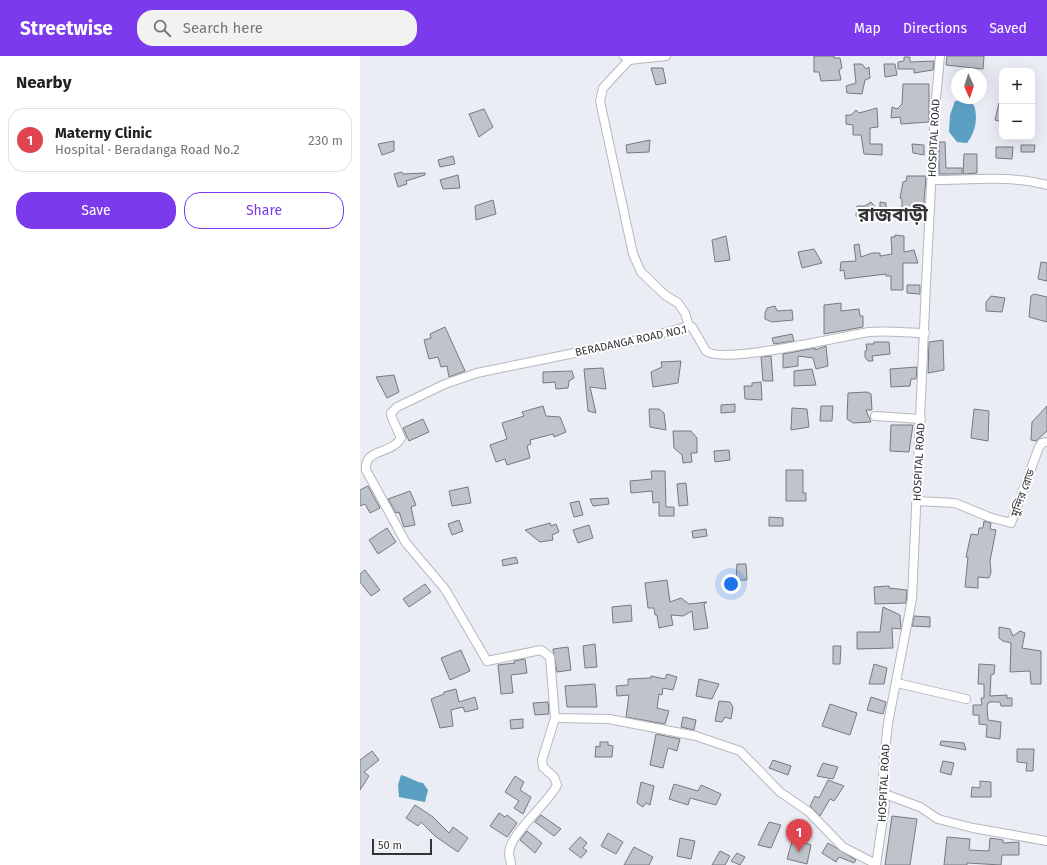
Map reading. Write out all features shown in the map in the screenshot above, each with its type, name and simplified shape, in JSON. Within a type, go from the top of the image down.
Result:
[{"type":"street","points":[[666,56],[626,58],[603,88],[600,101],[633,254],[641,272],[678,304],[685,313],[689,326]]},
{"type":"street","name":"HOSPITAL ROAD","points":[[876,865],[885,805],[882,793],[884,760],[912,599],[932,180],[940,56]]},
{"type":"street","points":[[932,180],[1016,180],[1047,185]]},
{"type":"street","name":"BERADANGA ROAD NO.1","points":[[555,718],[550,657],[541,650],[487,661],[445,588],[406,543],[366,470],[365,463],[369,457],[392,447],[401,438],[392,418],[393,410],[446,384],[477,373],[638,340],[689,326],[692,328],[706,351],[719,354],[747,353],[871,332],[925,333]]},
{"type":"street","points":[[875,416],[921,420]]},
{"type":"street","name":"মুন্দির রোড","points":[[917,501],[955,503],[989,517],[1011,523],[1039,447],[1042,443],[1047,442]]},
{"type":"street","points":[[897,683],[966,699]]},
{"type":"street","points":[[511,865],[509,853],[518,833],[550,798],[557,785],[554,777],[543,767],[542,760],[555,718],[609,719],[696,736],[740,751],[780,792],[809,812],[843,847],[876,865]]},
{"type":"street","points":[[882,793],[920,807],[938,819],[972,828],[1047,841]]},
{"type":"water","points":[[954,104],[974,105],[976,115],[975,124],[967,143],[957,142],[949,132],[950,115]]},
{"type":"water","points":[[401,775],[423,783],[428,790],[425,802],[399,797],[398,785]]},
{"type":"building","points":[[814,56],[834,56],[834,58],[840,58],[842,68],[839,70],[841,80],[821,81],[819,72],[814,72]]},
{"type":"building","points":[[947,56],[984,56],[983,68],[946,65]]},
{"type":"building","points":[[904,57],[910,57],[910,62],[934,61],[933,70],[914,73],[914,69],[898,69],[898,62],[904,61]]},
{"type":"building","points":[[854,64],[862,64],[866,69],[869,67],[870,78],[865,80],[862,94],[847,93],[846,86],[856,83]]},
{"type":"building","points":[[884,64],[895,64],[897,75],[885,77]]},
{"type":"building","points":[[651,68],[663,68],[666,83],[656,85]]},
{"type":"building","points":[[903,84],[929,84],[929,122],[901,124],[900,117],[891,118],[892,107],[897,109],[902,104]]},
{"type":"building","points":[[999,103],[999,121],[995,120]]},
{"type":"building","points":[[877,108],[878,127],[870,128],[870,144],[882,144],[882,155],[864,154],[861,135],[853,135],[853,125],[846,124],[846,115],[851,115],[856,110],[859,113]]},
{"type":"building","points":[[484,109],[493,127],[479,137],[469,114]]},
{"type":"building","points":[[650,140],[649,152],[627,153],[626,145]]},
{"type":"building","points":[[394,141],[394,151],[382,155],[378,144]]},
{"type":"building","points":[[939,142],[945,142],[946,168],[962,168],[962,174],[939,174]]},
{"type":"building","points":[[912,144],[924,145],[924,155],[913,153]]},
{"type":"building","points":[[1021,145],[1035,145],[1034,152],[1021,152]]},
{"type":"building","points":[[996,147],[1013,147],[1012,159],[996,158]]},
{"type":"building","points":[[964,154],[977,154],[977,173],[963,174]]},
{"type":"building","points":[[453,156],[455,164],[440,167],[438,160]]},
{"type":"building","points":[[402,172],[403,174],[425,173],[425,175],[406,181],[407,184],[398,187],[394,174]]},
{"type":"building","points":[[458,175],[460,188],[443,189],[440,180]]},
{"type":"building","points":[[907,176],[926,176],[923,214],[902,214],[902,199],[900,198],[903,182],[906,181]]},
{"type":"building","points":[[493,200],[496,214],[476,220],[475,206]]},
{"type":"building","points":[[871,202],[880,213],[880,202],[886,203],[886,216],[856,216],[857,206],[865,206]]},
{"type":"building","points":[[895,235],[904,236],[904,252],[914,250],[918,263],[903,263],[903,290],[891,290],[891,276],[886,276],[886,274],[845,279],[844,270],[840,271],[841,262],[856,261],[854,245],[859,244],[861,257],[872,253],[880,253],[880,256],[892,254],[891,237],[895,237]]},
{"type":"building","points":[[726,236],[730,260],[715,262],[712,240]]},
{"type":"building","points":[[814,249],[822,263],[802,268],[798,252]]},
{"type":"building","points":[[1041,262],[1047,263],[1047,281],[1038,279]]},
{"type":"building","points":[[907,285],[920,285],[920,294],[907,293]]},
{"type":"building","points":[[1034,294],[1047,297],[1047,322],[1029,317],[1031,296]]},
{"type":"building","points":[[991,296],[1005,298],[1002,312],[986,311],[986,302]]},
{"type":"building","points":[[841,303],[841,311],[859,309],[860,316],[863,316],[863,327],[824,334],[824,305]]},
{"type":"building","points":[[775,306],[777,311],[792,310],[793,320],[772,322],[765,319],[767,308]]},
{"type":"building","points":[[445,327],[465,371],[449,377],[447,366],[441,367],[438,357],[429,359],[424,340],[431,338],[430,334]]},
{"type":"building","points":[[792,334],[794,341],[774,344],[772,338]]},
{"type":"building","points":[[943,340],[944,370],[928,373],[929,342]]},
{"type":"building","points":[[874,342],[889,342],[890,354],[872,356],[873,361],[868,361],[865,357],[865,351],[867,350],[866,344],[874,344]]},
{"type":"building","points":[[826,346],[828,366],[816,369],[813,358],[798,356],[798,366],[783,368],[783,354],[815,348],[815,350]]},
{"type":"building","points":[[771,356],[773,381],[763,381],[761,357]]},
{"type":"building","points":[[681,361],[678,383],[653,387],[651,372],[662,367],[661,362]]},
{"type":"building","points":[[917,367],[916,379],[911,379],[910,386],[891,387],[890,369]]},
{"type":"building","points":[[603,368],[606,389],[590,387],[596,413],[588,411],[584,369]]},
{"type":"building","points":[[812,369],[816,385],[794,386],[794,371]]},
{"type":"building","points":[[572,371],[574,378],[569,381],[568,388],[556,389],[555,382],[543,383],[543,372]]},
{"type":"building","points":[[394,375],[399,392],[387,398],[376,377]]},
{"type":"building","points":[[761,382],[762,400],[745,399],[744,386],[752,386],[752,383]]},
{"type":"building","points":[[867,392],[871,394],[872,410],[866,410],[871,422],[853,423],[847,419],[848,393]]},
{"type":"building","points":[[735,404],[735,412],[721,413],[721,405]]},
{"type":"building","points":[[543,406],[546,416],[560,417],[566,432],[554,437],[553,434],[530,440],[531,444],[527,446],[530,458],[507,465],[505,459],[496,462],[490,445],[507,439],[502,423],[524,416],[522,412]]},
{"type":"building","points":[[821,406],[833,406],[832,421],[820,421]]},
{"type":"building","points":[[1047,406],[1047,431],[1036,441],[1031,440],[1032,422]]},
{"type":"building","points":[[792,408],[807,409],[809,427],[791,430]]},
{"type":"building","points":[[649,409],[659,409],[664,413],[666,430],[650,427]]},
{"type":"building","points":[[974,409],[989,411],[988,441],[971,438]]},
{"type":"building","points":[[423,419],[429,432],[409,441],[403,428]]},
{"type":"building","points":[[891,425],[913,425],[909,452],[890,451]]},
{"type":"building","points":[[673,431],[691,431],[697,438],[697,453],[691,453],[692,462],[683,463],[682,455],[674,448]]},
{"type":"building","points":[[729,450],[730,460],[715,462],[714,451]]},
{"type":"building","points":[[786,470],[803,470],[803,493],[806,493],[806,501],[786,501]]},
{"type":"building","points":[[651,471],[665,471],[666,507],[674,507],[674,516],[659,516],[659,502],[653,503],[652,491],[631,493],[630,481],[652,479]]},
{"type":"building","points":[[686,483],[688,505],[679,506],[677,484]]},
{"type":"building","points":[[368,486],[380,508],[370,513],[365,504],[360,506],[360,490]]},
{"type":"building","points":[[468,487],[471,503],[452,506],[449,491]]},
{"type":"building","points":[[410,491],[416,505],[411,507],[415,525],[404,527],[399,512],[396,513],[388,499]]},
{"type":"building","points":[[608,498],[609,504],[593,506],[590,499]]},
{"type":"building","points":[[579,501],[583,515],[574,517],[570,503]]},
{"type":"building","points":[[769,517],[783,518],[783,526],[769,526]]},
{"type":"building","points":[[459,520],[463,531],[452,535],[448,524]]},
{"type":"building","points":[[984,521],[991,523],[990,529],[996,530],[990,561],[991,572],[989,578],[978,577],[978,588],[965,587],[968,557],[966,557],[971,534],[978,535],[979,528],[983,528]]},
{"type":"building","points":[[550,523],[551,526],[556,524],[559,532],[552,535],[553,540],[540,542],[525,530]]},
{"type":"building","points":[[589,525],[593,538],[578,543],[573,530]]},
{"type":"building","points":[[387,528],[396,542],[378,554],[369,540]]},
{"type":"building","points":[[706,529],[707,536],[693,538],[692,531]]},
{"type":"building","points":[[516,557],[518,563],[503,566],[502,560]]},
{"type":"building","points":[[737,564],[746,564],[747,580],[736,580]]},
{"type":"building","points":[[365,570],[380,590],[371,596],[360,582],[360,574]]},
{"type":"building","points":[[667,580],[670,602],[681,598],[689,604],[707,602],[704,604],[708,628],[694,630],[692,611],[683,616],[671,615],[673,625],[659,628],[657,615],[655,615],[654,608],[648,608],[645,583]]},
{"type":"building","points":[[425,584],[431,592],[409,607],[403,599]]},
{"type":"building","points":[[889,586],[889,588],[907,590],[906,603],[875,604],[874,587]]},
{"type":"building","points":[[631,605],[632,621],[613,623],[612,607]]},
{"type":"building","points":[[883,607],[900,615],[901,629],[892,628],[893,648],[857,649],[857,632],[880,632]]},
{"type":"building","points":[[914,616],[930,617],[930,627],[912,626]]},
{"type":"building","points":[[999,627],[1010,629],[1013,636],[1020,631],[1025,633],[1022,648],[1041,651],[1041,684],[1031,684],[1030,671],[1010,672],[1011,643],[1003,641],[999,638]]},
{"type":"building","points":[[595,644],[597,667],[585,668],[583,646]]},
{"type":"building","points":[[833,646],[841,646],[840,664],[833,664]]},
{"type":"building","points":[[568,647],[571,670],[557,672],[553,649]]},
{"type":"building","points":[[461,650],[470,671],[450,680],[441,658]]},
{"type":"building","points":[[525,659],[527,673],[511,675],[513,693],[501,694],[498,665],[515,663],[514,661]]},
{"type":"building","points":[[874,664],[887,668],[884,684],[869,684]]},
{"type":"building","points":[[979,664],[995,665],[994,674],[991,675],[990,696],[1007,695],[1007,698],[1012,698],[1012,706],[1001,706],[1000,702],[989,702],[987,706],[988,720],[1001,722],[1000,739],[986,737],[987,725],[979,724],[979,715],[973,715],[973,705],[982,705],[981,698],[984,698],[984,684],[978,684]]},
{"type":"building","points":[[667,674],[677,677],[673,690],[663,688],[662,695],[659,694],[657,708],[669,711],[665,724],[626,717],[629,695],[617,696],[616,686],[628,685],[628,679],[651,678],[651,676],[665,679]]},
{"type":"building","points":[[699,679],[719,684],[712,699],[696,696]]},
{"type":"building","points":[[595,684],[597,707],[567,707],[565,686]]},
{"type":"building","points":[[456,689],[459,702],[475,697],[478,709],[465,712],[463,707],[451,710],[453,726],[440,728],[431,699],[444,694],[444,692]]},
{"type":"building","points":[[871,697],[886,702],[883,714],[867,710]]},
{"type":"building","points":[[719,701],[730,702],[733,707],[731,719],[725,717],[722,722],[715,721]]},
{"type":"building","points":[[548,702],[549,714],[535,715],[533,703]]},
{"type":"building","points":[[830,704],[857,713],[850,735],[822,726]]},
{"type":"building","points":[[683,717],[696,720],[694,730],[681,727]]},
{"type":"building","points":[[523,719],[523,728],[511,729],[510,720]]},
{"type":"building","points":[[656,734],[680,739],[677,751],[668,748],[663,768],[650,765]]},
{"type":"building","points":[[941,741],[964,743],[966,750],[940,745]]},
{"type":"building","points":[[600,742],[608,742],[608,745],[613,746],[612,757],[595,757],[596,746],[600,747]]},
{"type":"building","points":[[1017,749],[1034,749],[1033,771],[1026,771],[1027,763],[1017,762]]},
{"type":"building","points":[[372,751],[379,760],[364,772],[369,776],[360,790],[360,760]]},
{"type":"building","points":[[773,760],[791,766],[788,775],[769,768]]},
{"type":"building","points":[[943,761],[954,763],[951,775],[940,772]]},
{"type":"building","points":[[823,763],[838,767],[833,779],[817,776]]},
{"type":"building","points":[[515,776],[524,782],[520,790],[531,797],[523,814],[514,808],[519,801],[505,792]]},
{"type":"building","points":[[828,780],[844,786],[834,801],[830,799],[820,816],[810,806],[815,796],[819,798]]},
{"type":"building","points":[[980,781],[991,782],[991,797],[971,797],[972,787],[980,788]]},
{"type":"building","points":[[641,782],[654,786],[650,805],[646,803],[643,807],[637,803]]},
{"type":"building","points":[[674,784],[698,791],[701,785],[721,794],[716,805],[690,798],[688,805],[669,799]]},
{"type":"building","points":[[415,805],[433,817],[449,833],[453,827],[468,838],[458,852],[435,836],[421,822],[418,826],[406,818]]},
{"type":"building","points":[[499,813],[505,817],[507,815],[517,823],[507,837],[490,826]]},
{"type":"building","points":[[541,815],[561,829],[554,836],[535,822]]},
{"type":"building","points":[[892,816],[917,819],[910,865],[885,865]]},
{"type":"building","points":[[769,822],[781,825],[771,848],[758,845]]},
{"type":"building","points":[[527,831],[542,843],[535,853],[520,840]]},
{"type":"building","points":[[608,833],[623,842],[616,854],[601,846]]},
{"type":"building","points":[[580,837],[587,843],[583,848],[587,851],[581,858],[569,849]]},
{"type":"building","points":[[947,837],[970,839],[969,850],[989,851],[990,838],[1003,840],[1003,843],[1019,842],[1019,855],[1002,855],[1001,865],[967,863],[967,865],[944,865]]},
{"type":"building","points":[[680,838],[695,841],[691,859],[677,856]]},
{"type":"building","points":[[793,838],[811,845],[807,864],[787,859]]},
{"type":"building","points":[[828,843],[856,860],[854,863],[839,857],[836,862],[822,853]]},
{"type":"building","points":[[634,847],[653,857],[649,865],[624,865]]},
{"type":"building","points":[[720,851],[730,856],[725,865],[712,865]]},
{"type":"building","points":[[737,853],[745,857],[740,865],[731,861]]},
{"type":"place","name":"Materny Clinic","points":[[799,852]]},
{"type":"district","name":"রাজবাড়ী","points":[[893,214]]}]
